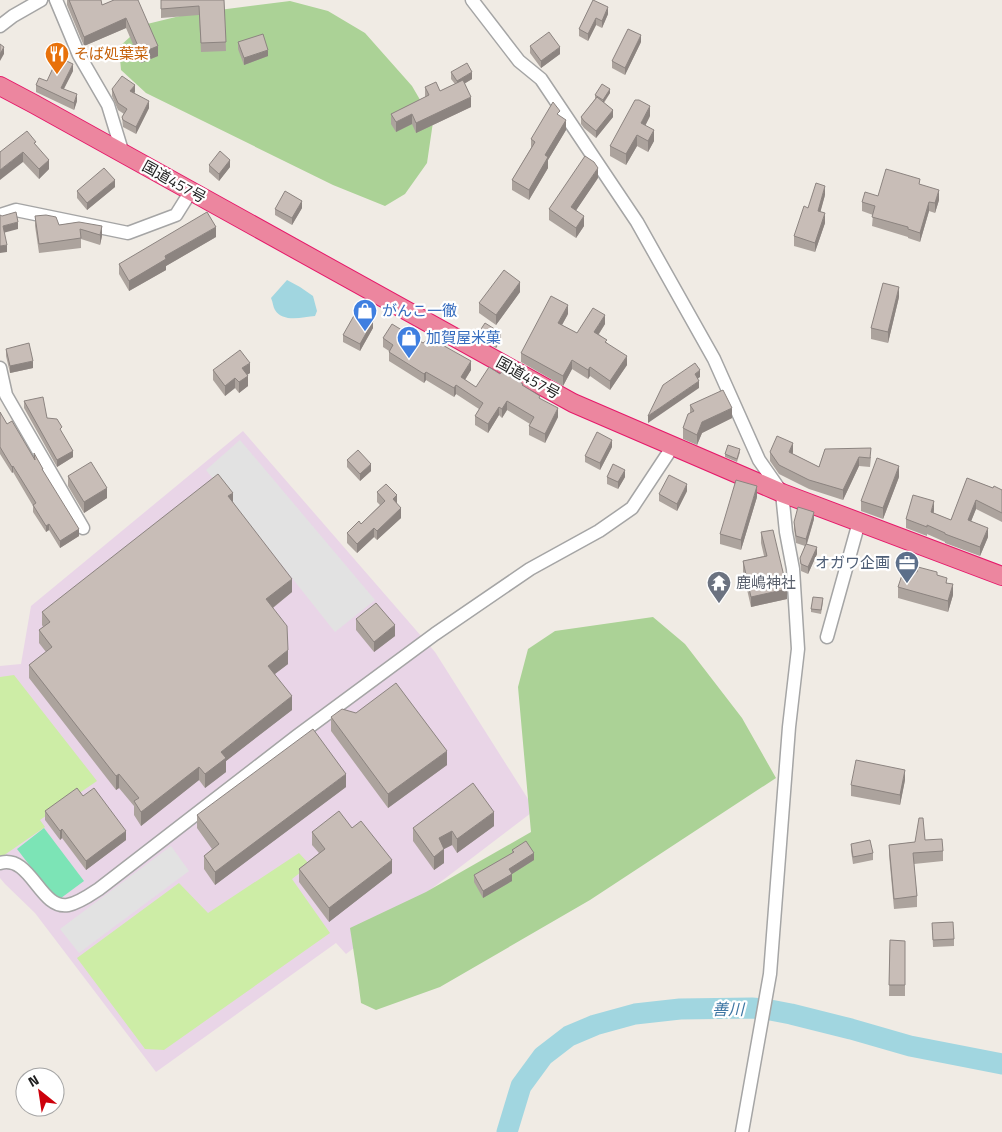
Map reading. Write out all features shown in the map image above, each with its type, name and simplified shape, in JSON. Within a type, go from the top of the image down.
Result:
[{"type":"highway","name":"国道457号","points":[[0,86],[573,403],[782,493],[1002,576]]},
{"type":"street","points":[[0,26],[41,0]]},
{"type":"street","points":[[56,0],[80,55],[108,105],[123,154]]},
{"type":"street","points":[[472,0],[519,61],[541,79],[637,222],[714,359],[759,460],[782,493],[786,532],[793,569],[798,649],[789,728],[770,974],[742,1132]]},
{"type":"street","points":[[0,215],[16,210],[128,233],[176,215],[190,191]]},
{"type":"street","points":[[0,368],[6,395],[84,528]]},
{"type":"street","points":[[0,863],[7,861],[20,866],[47,897],[58,905],[68,905],[86,897],[305,730],[435,634],[530,569],[599,531],[632,508],[672,446]]},
{"type":"street","points":[[827,637],[859,522]]},
{"type":"shaded area","points":[[243,431],[435,652],[535,810],[346,954],[336,943],[156,1072],[35,913],[0,878],[0,666],[21,664],[31,606]]},
{"type":"shaded area","points":[[240,440],[375,600],[335,632],[206,470]]},
{"type":"shaded area","points":[[171,846],[189,871],[79,953],[60,929]]},
{"type":"green space","points":[[290,1],[328,11],[365,33],[412,86],[433,122],[427,163],[405,194],[385,206],[333,185],[146,93],[121,70],[119,47],[143,25],[188,14]]},
{"type":"green space","points":[[653,617],[685,644],[742,718],[776,778],[590,900],[440,987],[376,1010],[361,1003],[350,928],[426,892],[531,832],[518,687],[528,649],[555,631]]},
{"type":"green space","points":[[14,675],[97,781],[40,820],[45,827],[0,858],[0,677]]},
{"type":"green space","points":[[44,828],[84,881],[57,901],[17,849]]},
{"type":"green space","points":[[299,853],[310,865],[292,879],[330,933],[164,1050],[145,1049],[77,958],[179,883],[208,913]]},
{"type":"water","points":[[287,280],[313,296],[317,311],[315,316],[288,318],[283,317],[275,310],[271,298]]},
{"type":"building","points":[[69,0],[101,0],[102,5],[114,0],[138,0],[158,46],[141,53],[126,18],[84,37]]},
{"type":"building","points":[[161,0],[224,0],[226,42],[201,43],[199,6],[161,9]]},
{"type":"building","points":[[593,0],[608,7],[602,21],[596,18],[588,34],[579,29]]},
{"type":"building","points":[[628,29],[641,35],[625,68],[612,61]]},
{"type":"building","points":[[549,32],[560,47],[541,61],[530,46]]},
{"type":"building","points":[[263,34],[268,50],[244,58],[238,42]]},
{"type":"building","points":[[0,44],[4,47],[0,54]]},
{"type":"building","points":[[58,57],[73,64],[61,88],[77,94],[74,103],[36,85],[39,78],[47,81]]},
{"type":"building","points":[[467,63],[472,72],[457,81],[451,72]]},
{"type":"building","points":[[122,76],[135,85],[130,91],[149,101],[136,127],[123,120],[122,117],[127,109],[118,103],[112,89]]},
{"type":"building","points":[[463,80],[471,97],[416,123],[412,114],[396,122],[391,114],[429,95],[425,87],[436,82],[440,91]]},
{"type":"building","points":[[602,84],[610,89],[603,100],[595,95]]},
{"type":"building","points":[[597,97],[613,110],[596,131],[581,117]]},
{"type":"building","points":[[635,100],[650,106],[641,123],[654,130],[648,141],[637,135],[626,154],[610,146]]},
{"type":"building","points":[[553,102],[560,111],[557,114],[566,120],[545,155],[548,157],[529,190],[512,180],[535,142],[531,139]]},
{"type":"building","points":[[27,131],[36,142],[34,143],[49,160],[39,169],[23,152],[0,170],[0,152]]},
{"type":"building","points":[[220,151],[230,160],[219,174],[209,165]]},
{"type":"building","points":[[585,156],[594,162],[598,168],[571,207],[584,216],[576,228],[549,209]]},
{"type":"building","points":[[104,168],[115,180],[87,203],[77,191]]},
{"type":"building","points":[[886,169],[920,179],[919,184],[939,190],[935,203],[929,202],[920,233],[908,229],[908,227],[872,217],[875,206],[862,202],[865,192],[878,196]]},
{"type":"building","points":[[816,183],[825,186],[818,211],[825,213],[815,243],[794,236],[804,206],[808,208]]},
{"type":"building","points":[[285,191],[302,201],[292,218],[275,209]]},
{"type":"building","points":[[16,212],[18,222],[3,226],[7,245],[0,246],[0,215]]},
{"type":"building","points":[[207,212],[216,227],[165,256],[166,259],[129,281],[119,264]]},
{"type":"building","points":[[46,215],[56,217],[59,225],[79,222],[102,226],[100,235],[80,229],[81,238],[39,244],[35,216]]},
{"type":"building","points":[[504,270],[520,282],[496,315],[479,303]]},
{"type":"building","points":[[883,283],[899,287],[888,332],[871,328]]},
{"type":"building","points":[[551,296],[568,305],[558,323],[577,333],[593,308],[605,315],[594,332],[607,340],[605,342],[627,356],[610,381],[590,367],[588,370],[572,360],[563,376],[521,353]]},
{"type":"building","points":[[356,312],[373,321],[360,344],[343,335]]},
{"type":"building","points":[[485,323],[501,333],[496,341],[479,332]]},
{"type":"building","points":[[392,324],[423,343],[430,338],[471,361],[461,377],[476,387],[489,367],[500,374],[502,371],[540,396],[539,398],[558,408],[545,434],[529,426],[534,417],[507,401],[502,409],[499,407],[488,424],[475,416],[483,403],[456,385],[454,388],[426,372],[424,374],[389,352],[393,345],[383,338]]},
{"type":"building","points":[[29,343],[33,361],[10,366],[6,349]]},
{"type":"building","points":[[240,350],[250,363],[242,368],[248,376],[239,382],[235,378],[225,386],[213,370]]},
{"type":"building","points":[[695,363],[700,370],[695,374],[699,381],[648,416],[663,385]]},
{"type":"building","points":[[723,390],[732,408],[702,422],[697,435],[683,428],[688,414],[694,411],[690,405]]},
{"type":"building","points":[[43,397],[47,418],[57,419],[62,427],[60,429],[73,451],[57,460],[24,401]]},
{"type":"building","points":[[0,412],[7,424],[12,421],[35,460],[34,453],[79,529],[60,541],[49,524],[46,526],[33,505],[36,503],[0,447]]},
{"type":"building","points":[[597,432],[612,440],[600,463],[585,456]]},
{"type":"building","points":[[777,436],[793,443],[789,452],[819,467],[825,449],[871,448],[870,458],[859,457],[843,490],[809,480],[779,465],[770,452]]},
{"type":"building","points":[[728,445],[740,449],[737,459],[725,454]]},
{"type":"building","points":[[358,450],[371,464],[360,474],[347,460]]},
{"type":"building","points":[[877,458],[899,466],[883,508],[861,501]]},
{"type":"building","points":[[91,462],[107,488],[84,502],[68,476]]},
{"type":"building","points":[[613,464],[625,470],[618,482],[607,477]]},
{"type":"building","points":[[218,474],[233,493],[228,496],[292,579],[266,599],[287,626],[288,650],[268,666],[292,696],[221,752],[226,758],[205,774],[199,767],[141,812],[134,801],[139,798],[119,774],[116,776],[29,665],[52,647],[39,630],[50,622],[42,612]]},
{"type":"building","points":[[669,475],[687,484],[677,504],[659,494]]},
{"type":"building","points":[[967,478],[1002,490],[1002,513],[976,500],[968,520],[988,528],[980,547],[927,525],[927,527],[906,519],[913,495],[934,501],[931,512],[951,520]]},
{"type":"building","points":[[736,480],[757,486],[741,540],[720,534]]},
{"type":"building","points":[[386,484],[397,495],[393,499],[401,508],[377,531],[374,528],[357,544],[347,533],[359,521],[361,524],[385,501],[377,492]]},
{"type":"building","points":[[798,507],[814,512],[806,539],[796,536],[794,522]]},
{"type":"building","points":[[773,530],[787,589],[751,597],[743,561],[767,556],[761,532]]},
{"type":"building","points":[[806,544],[817,547],[808,567],[801,564],[800,558]]},
{"type":"building","points":[[918,567],[937,572],[937,575],[947,578],[946,583],[953,584],[948,601],[898,587],[904,569],[917,572]]},
{"type":"building","points":[[813,597],[823,598],[821,610],[811,609]]},
{"type":"building","points":[[376,603],[395,625],[374,642],[356,619]]},
{"type":"building","points":[[396,683],[447,751],[388,794],[331,717],[342,709],[356,713]]},
{"type":"building","points":[[313,729],[346,774],[215,872],[204,856],[219,844],[197,815]]},
{"type":"building","points":[[856,760],[905,770],[900,795],[851,785]]},
{"type":"building","points":[[473,783],[494,812],[457,839],[452,831],[439,838],[444,849],[434,857],[413,828]]},
{"type":"building","points":[[77,788],[83,796],[94,788],[126,831],[86,861],[62,829],[60,831],[45,811]]},
{"type":"building","points":[[339,811],[352,828],[361,821],[392,860],[329,908],[299,869],[325,849],[312,832]]},
{"type":"building","points":[[919,818],[923,818],[925,840],[942,839],[943,851],[913,853],[917,896],[894,899],[889,845],[915,842]]},
{"type":"building","points":[[870,840],[873,853],[853,857],[851,844]]},
{"type":"building","points":[[526,841],[534,853],[509,869],[512,874],[483,891],[474,875],[514,852],[512,850]]},
{"type":"building","points":[[953,922],[954,939],[933,940],[932,923]]},
{"type":"building","points":[[890,940],[905,941],[905,985],[889,985]]},
{"type":"waterway","name":"善川","points":[[507,1132],[521,1086],[543,1056],[569,1036],[595,1025],[635,1014],[680,1009],[765,1009],[851,1029],[910,1046],[1002,1064]]},
{"type":"place","name":"そば処葉菜","points":[[57,75]]},
{"type":"place","name":"がんこ一徹","points":[[365,332]]},
{"type":"place","name":"加賀屋米菓","points":[[409,359]]},
{"type":"place","name":"オガワ企画","points":[[907,584]]},
{"type":"place","name":"鹿嶋神社","points":[[719,604]]}]
